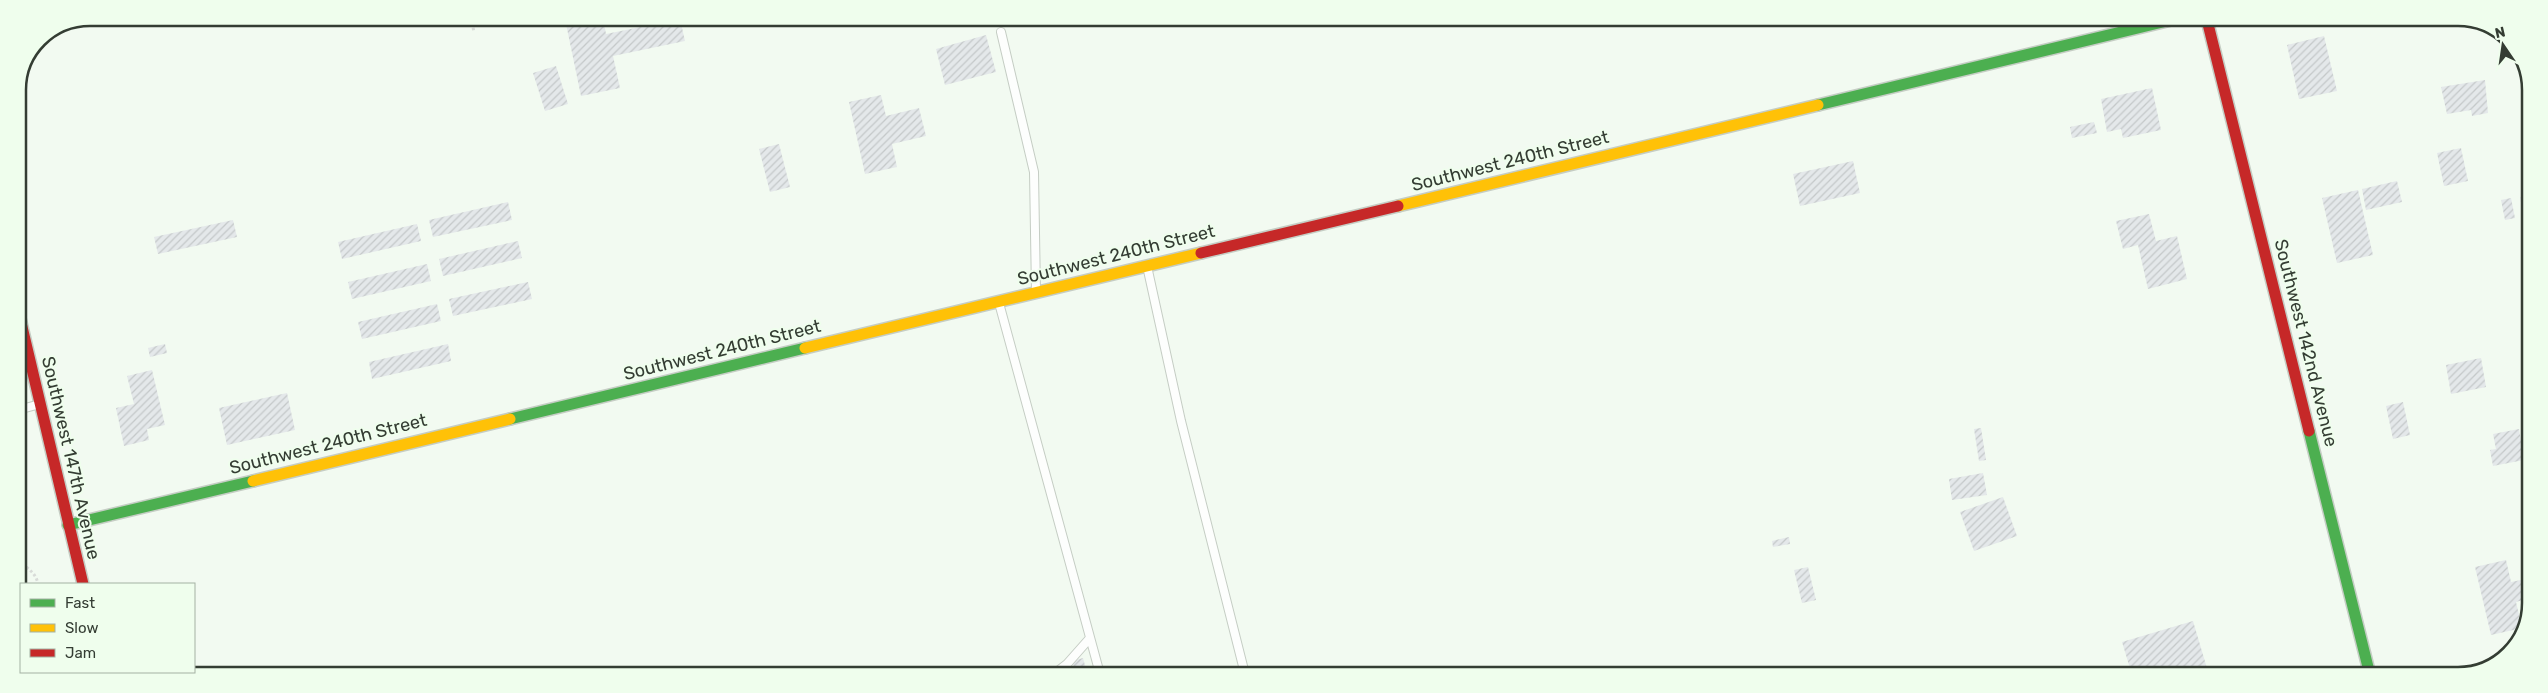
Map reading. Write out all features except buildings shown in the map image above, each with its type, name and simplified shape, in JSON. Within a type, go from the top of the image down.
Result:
[{"type":"street","name":"Southwest 240th Street","points":[[68,525],[2147,26]]},
{"type":"street","name":"Southwest 142nd Avenue","points":[[2208,26],[2368,667]]},
{"type":"street","name":"Southwest 147th Avenue","points":[[26,344],[83,583]]},
{"type":"lane","points":[[1002,32],[1034,172],[1036,292]]},
{"type":"lane","points":[[1147,266],[1181,421],[1243,667]]},
{"type":"lane","points":[[999,301],[1098,667]]},
{"type":"lane","points":[[26,408],[40,404]]},
{"type":"lane","points":[[1061,667],[1090,638]]},
{"type":"path","points":[[473,26],[474,32]]},
{"type":"path","points":[[26,566],[37,578],[38,583]]},
{"type":"traffic: fast","points":[[1818,105],[2146,26]]},
{"type":"traffic: fast","points":[[510,419],[805,348]]},
{"type":"traffic: fast","points":[[2309,431],[2368,667]]},
{"type":"traffic: fast","points":[[68,525],[253,481]]},
{"type":"traffic: slow","points":[[1398,206],[1818,105]]},
{"type":"traffic: slow","points":[[805,348],[1201,253]]},
{"type":"traffic: slow","points":[[253,481],[510,419]]},
{"type":"traffic: jam","points":[[2208,26],[2309,431]]},
{"type":"traffic: jam","points":[[1201,253],[1398,206]]},
{"type":"traffic: jam","points":[[26,344],[83,583]]}]
